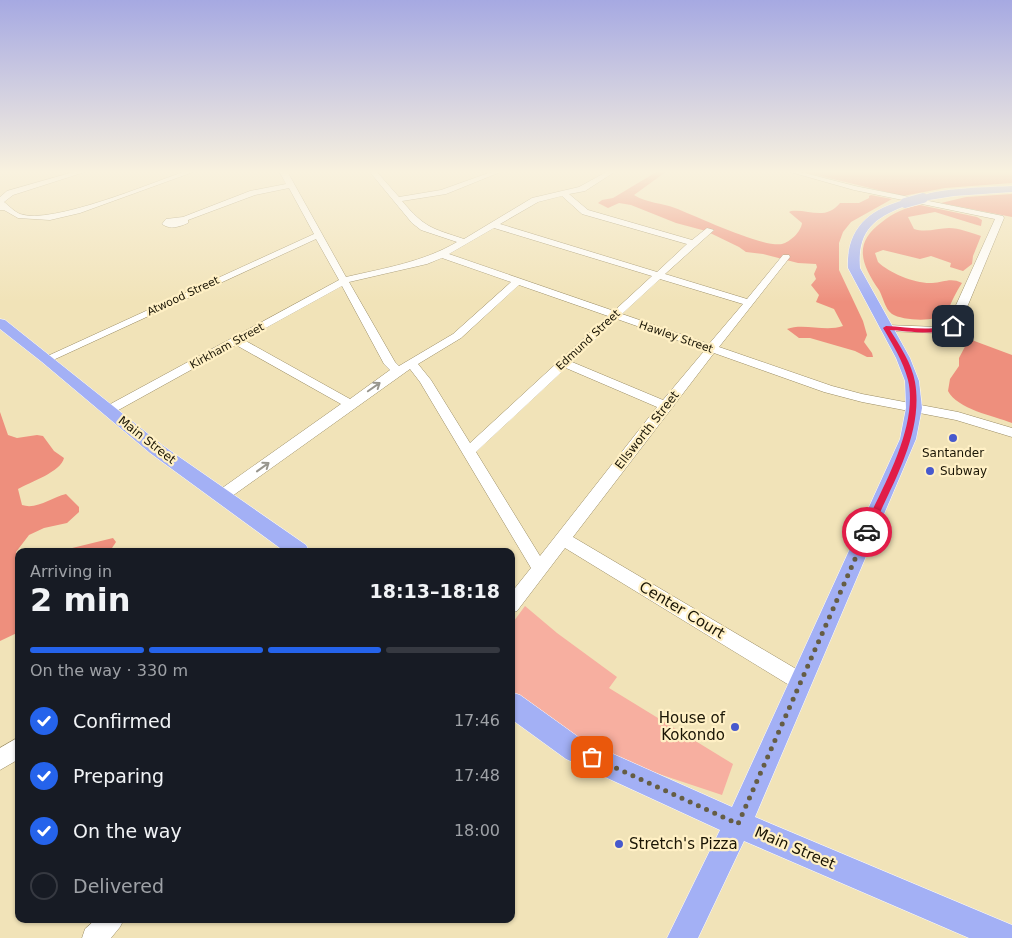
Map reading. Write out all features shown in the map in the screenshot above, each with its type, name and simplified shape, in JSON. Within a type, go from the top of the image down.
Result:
[{"type":"main road","points":[[682,938],[738,824],[908,439],[914,408],[912,381],[904,358],[854,268],[853,250],[858,234],[867,223],[879,215]]},
{"type":"main road","name":"Main Street","points":[[0,323],[48,359],[156,449],[295,548]]},
{"type":"main road","name":"Main Street","points":[[515,707],[575,750],[738,824],[1006,938]]},
{"type":"street","points":[[16,215],[38,219],[62,215]]},
{"type":"street","points":[[184,219],[195,215]]},
{"type":"street","points":[[308,215],[390,364],[398,371]]},
{"type":"street","points":[[409,215],[424,228],[465,242]]},
{"type":"street","name":"Kirkham Street","points":[[109,410],[345,280],[424,262],[442,255],[512,215]]},
{"type":"street","points":[[595,215],[693,242]]},
{"type":"street","points":[[886,328],[938,330],[951,328],[958,317],[1000,218],[984,215]]},
{"type":"street","points":[[494,226],[750,303]]},
{"type":"street","name":"Edmund Street","points":[[468,452],[616,316],[693,242],[710,230]]},
{"type":"street","name":"Atwood Street","points":[[48,359],[319,235]]},
{"type":"street","name":"Hawley Street","points":[[442,255],[828,388],[862,398],[958,416],[1012,433]]},
{"type":"street","name":"Ellsworth Street","points":[[515,601],[665,406],[786,257]]},
{"type":"street","points":[[223,495],[398,371],[457,336],[518,281]]},
{"type":"street","points":[[237,340],[350,404]]},
{"type":"street","points":[[564,363],[665,406]]},
{"type":"street","points":[[412,364],[424,380],[540,569]]},
{"type":"street","name":"Center Court","points":[[563,539],[801,682]]},
{"type":"street","points":[[0,760],[15,750]]},
{"type":"street","points":[[94,938],[108,923]]},
{"type":"shaded area","points":[[655,215],[691,215],[760,241],[782,244],[792,239],[800,230],[802,223],[792,215],[864,215],[851,222],[843,232],[839,243],[839,270],[863,321],[867,335],[864,342],[873,357],[867,357],[855,351],[810,338],[799,338],[787,329],[793,327],[836,328],[843,326],[834,309],[816,302],[819,295],[811,285],[816,279],[814,274],[817,267],[816,264],[798,263],[763,254],[746,252],[706,231],[676,223]]},
{"type":"shaded area","points":[[892,215],[920,215],[908,217],[914,229],[923,231],[953,228],[981,236],[972,264],[963,271],[950,267],[951,263],[931,256],[920,259],[883,250],[875,253],[878,262],[883,266],[911,280],[936,283],[950,280],[962,283],[953,298],[947,314],[942,317],[919,320],[892,314],[886,306],[864,263],[863,254],[867,238]]},
{"type":"shaded area","points":[[944,215],[966,215],[977,217],[982,220],[981,226]]},
{"type":"shaded area","points":[[969,339],[1012,355],[1012,423],[986,415],[959,403],[948,391],[950,379],[959,366],[959,358]]},
{"type":"shaded area","points":[[0,412],[8,435],[17,438],[43,436],[54,451],[64,458],[57,468],[18,489],[22,505],[39,505],[66,494],[79,507],[79,512],[67,523],[44,528],[29,535],[19,548],[15,548],[15,634],[0,641]]},
{"type":"shaded area","points":[[113,538],[116,542],[112,548],[72,548]]},
{"type":"shaded area","points":[[525,606],[557,633],[617,677],[609,688],[733,764],[722,795],[647,770],[585,745],[515,699],[515,620]]},
{"type":"way so far","points":[[592,757],[738,824],[867,532]]},
{"type":"place","name":"Santander","points":[[953,438]]},
{"type":"place","name":"Subway","points":[[930,471]]},
{"type":"place","name":"House of Kokondo","points":[[735,727]]},
{"type":"place","name":"Stretch's Pizza","points":[[619,844]]},
{"type":"route","points":[[867,532],[908,439],[914,408],[912,381],[904,358],[886,328],[938,330],[949,329],[953,326]]}]
